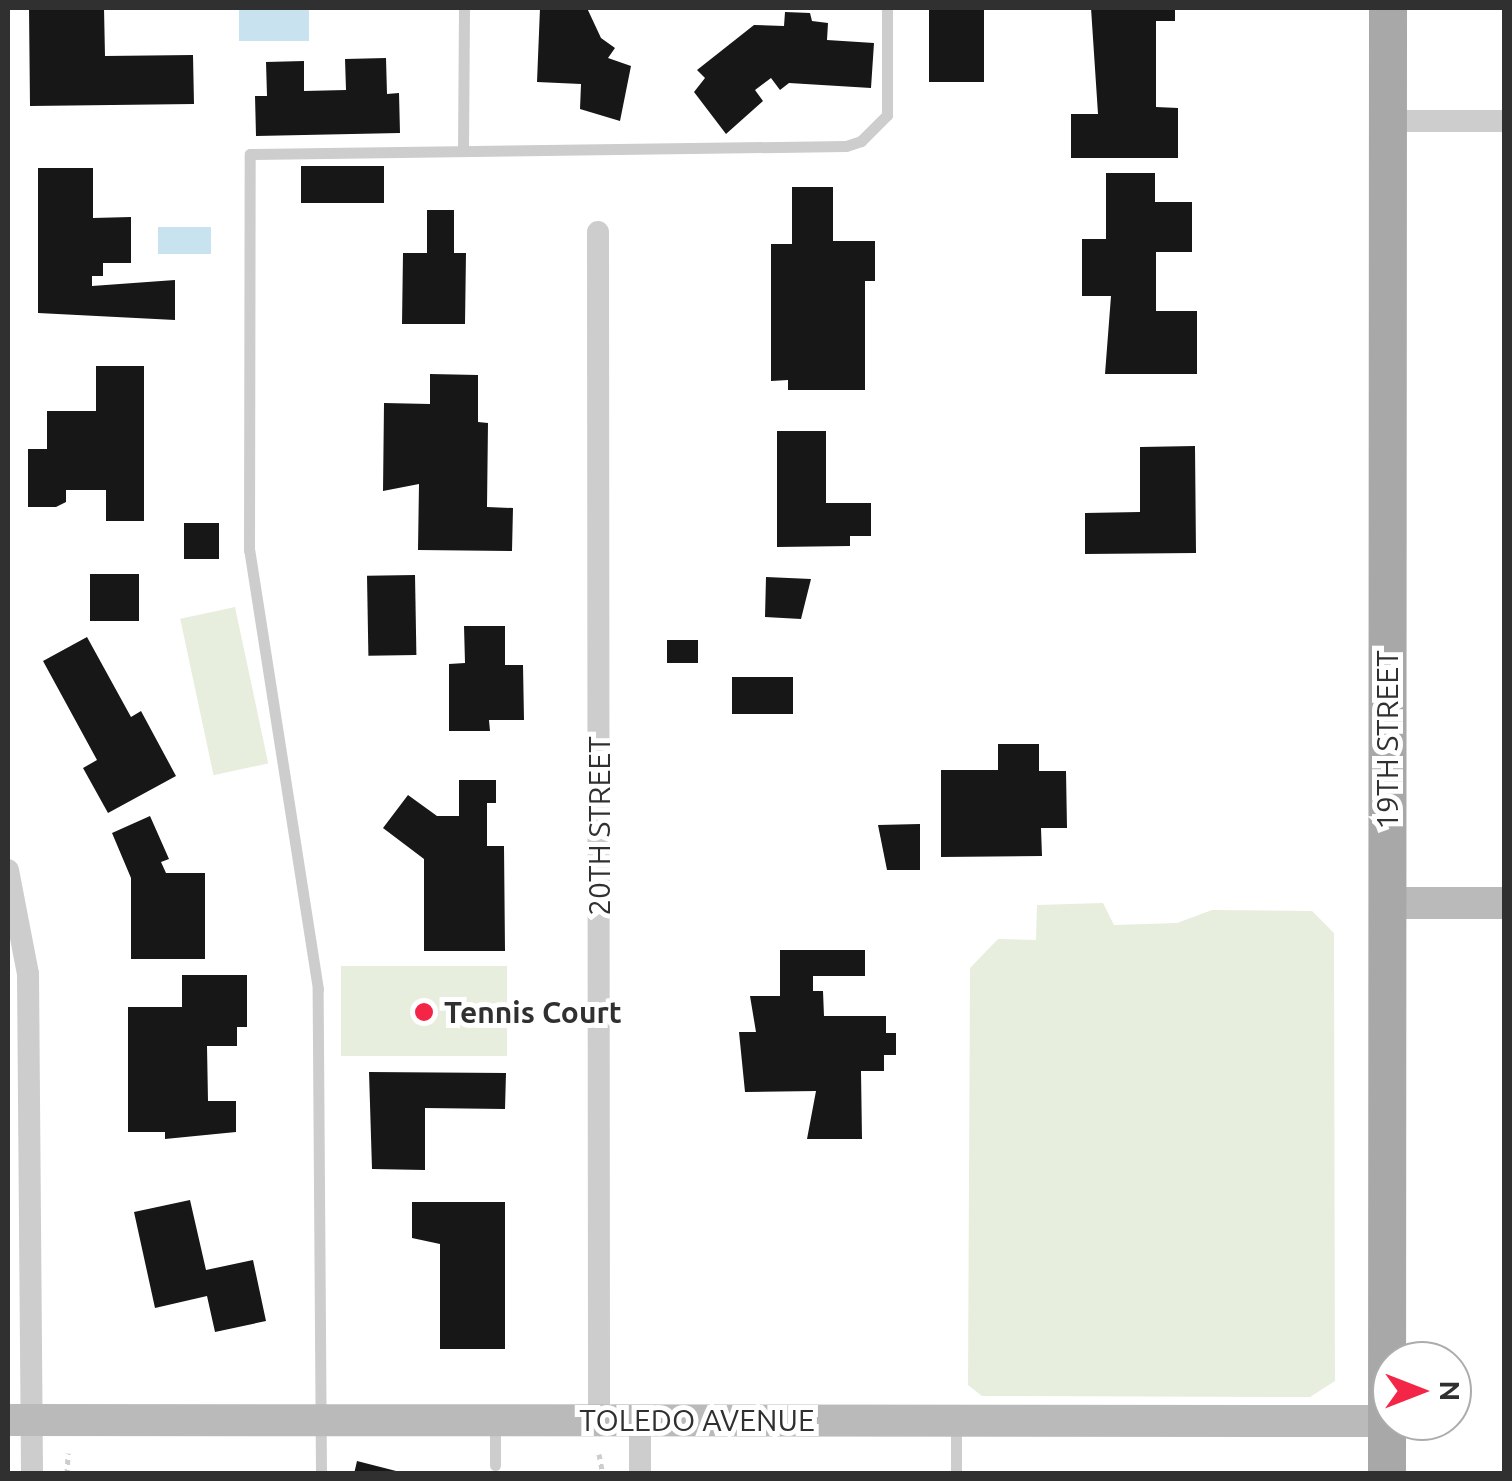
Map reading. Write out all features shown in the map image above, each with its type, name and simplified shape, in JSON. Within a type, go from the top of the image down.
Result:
[{"type":"main road","name":"19TH STREET","points":[[1387,1341],[1388,8]]},
{"type":"main road","name":"19TH STREET","points":[[1387,1441],[1387,1474]]},
{"type":"street","points":[[1388,122],[1504,121]]},
{"type":"street","name":"20TH STREET","points":[[598,232],[599,1419]]},
{"type":"street","points":[[8,870],[28,974],[20,1420],[32,1474]]},
{"type":"street","points":[[1387,903],[1504,903]]},
{"type":"street","points":[[640,1419],[640,1474]]},
{"type":"street","name":"TOLEDO AVENUE","points":[[20,1420],[1372,1422]]},
{"type":"lane","points":[[464,8],[464,151]]},
{"type":"lane","points":[[321,1474],[318,989],[249,550],[250,154],[861,142],[886,116],[886,8]]},
{"type":"lane","points":[[495,1419],[495,1465]]},
{"type":"lane","points":[[956,1420],[956,1474]]},
{"type":"path","points":[[593,1454],[602,1456],[603,1474]]},
{"type":"green space","points":[[235,607],[268,764],[213,775],[180,619]]},
{"type":"green space","points":[[1103,903],[1114,925],[1177,923],[1212,910],[1312,911],[1334,933],[1335,1381],[1310,1397],[982,1396],[968,1385],[970,968],[998,939],[1036,940],[1037,905]]},
{"type":"green space","name":"Tennis Court","points":[[341,966],[507,966],[507,1056],[341,1056]]},
{"type":"water","points":[[239,8],[309,8],[309,41],[239,41]]},
{"type":"water","points":[[158,227],[211,227],[211,254],[158,254]]},
{"type":"building","points":[[29,8],[104,8],[105,56],[193,55],[194,104],[30,106]]},
{"type":"building","points":[[540,8],[587,8],[601,38],[615,48],[608,58],[631,66],[620,121],[580,109],[581,84],[537,82]]},
{"type":"building","points":[[929,8],[984,8],[984,82],[929,82]]},
{"type":"building","points":[[1091,8],[1175,8],[1175,21],[1156,21],[1156,107],[1178,108],[1178,158],[1071,158],[1071,114],[1098,114]]},
{"type":"building","points":[[785,12],[810,13],[812,21],[828,23],[827,40],[874,43],[871,88],[789,83],[780,90],[771,78],[755,90],[763,101],[726,134],[694,92],[705,78],[697,70],[754,25],[784,26]]},
{"type":"building","points":[[386,58],[387,94],[399,93],[400,133],[256,136],[255,96],[267,96],[266,62],[304,61],[304,91],[346,90],[345,59]]},
{"type":"building","points":[[301,166],[384,166],[384,203],[301,203]]},
{"type":"building","points":[[38,168],[93,168],[93,218],[131,217],[131,263],[103,263],[103,276],[92,276],[92,286],[175,280],[175,320],[38,313]]},
{"type":"building","points":[[1106,173],[1155,173],[1155,202],[1192,202],[1192,252],[1156,252],[1156,311],[1197,311],[1197,374],[1105,374],[1111,296],[1082,296],[1082,239],[1106,239]]},
{"type":"building","points":[[792,187],[833,187],[833,241],[875,241],[875,281],[865,281],[865,390],[788,390],[788,380],[771,381],[771,244],[792,244]]},
{"type":"building","points":[[427,210],[454,210],[454,253],[466,253],[465,324],[402,324],[403,253],[427,253]]},
{"type":"building","points":[[96,366],[144,366],[144,521],[106,521],[106,490],[66,490],[66,502],[56,507],[28,507],[28,449],[47,449],[47,411],[96,411]]},
{"type":"building","points":[[430,374],[478,375],[478,422],[488,423],[487,507],[513,508],[512,551],[418,550],[419,484],[383,491],[384,403],[430,404]]},
{"type":"building","points":[[777,431],[826,431],[826,503],[871,503],[871,536],[850,536],[850,546],[777,547]]},
{"type":"building","points":[[1195,446],[1196,553],[1085,554],[1085,513],[1140,512],[1140,447]]},
{"type":"building","points":[[184,523],[219,523],[219,559],[184,559]]},
{"type":"building","points":[[90,574],[139,574],[139,621],[90,621]]},
{"type":"building","points":[[415,575],[416,655],[368,656],[367,576]]},
{"type":"building","points":[[766,577],[811,579],[801,619],[765,617]]},
{"type":"building","points":[[464,626],[505,626],[505,665],[523,665],[524,720],[489,720],[490,731],[449,731],[449,664],[465,663]]},
{"type":"building","points":[[87,637],[131,717],[141,711],[176,776],[108,813],[83,768],[97,760],[43,661]]},
{"type":"building","points":[[667,640],[698,640],[698,663],[667,663]]},
{"type":"building","points":[[732,677],[793,677],[793,714],[732,714]]},
{"type":"building","points":[[998,744],[1039,744],[1039,771],[1066,771],[1067,828],[1041,828],[1042,856],[941,857],[941,770],[998,770]]},
{"type":"building","points":[[459,780],[496,780],[496,803],[487,803],[487,846],[504,846],[505,951],[424,951],[424,859],[383,828],[408,795],[437,816],[459,816]]},
{"type":"building","points":[[150,816],[169,859],[161,862],[166,873],[205,873],[205,959],[131,959],[131,878],[112,833]]},
{"type":"building","points":[[920,824],[920,870],[887,870],[878,825]]},
{"type":"building","points":[[780,950],[865,950],[865,976],[813,976],[813,991],[823,991],[824,1016],[886,1016],[886,1033],[896,1033],[896,1055],[884,1055],[884,1071],[861,1071],[862,1139],[807,1139],[816,1091],[745,1092],[739,1032],[756,1032],[750,996],[780,996]]},
{"type":"building","points":[[182,975],[247,975],[247,1027],[237,1027],[237,1046],[207,1046],[208,1101],[236,1101],[236,1132],[165,1139],[165,1132],[128,1132],[128,1007],[182,1007]]},
{"type":"building","points":[[369,1072],[506,1073],[505,1109],[425,1108],[425,1170],[372,1169]]},
{"type":"building","points":[[190,1200],[206,1270],[253,1260],[266,1321],[215,1332],[207,1296],[155,1308],[134,1212]]},
{"type":"building","points":[[412,1202],[505,1202],[505,1349],[440,1349],[440,1244],[412,1238]]},
{"type":"building","points":[[357,1461],[400,1472],[400,1474],[354,1474]]},
{"type":"place","name":"Tennis Court","points":[[424,1012]]}]
